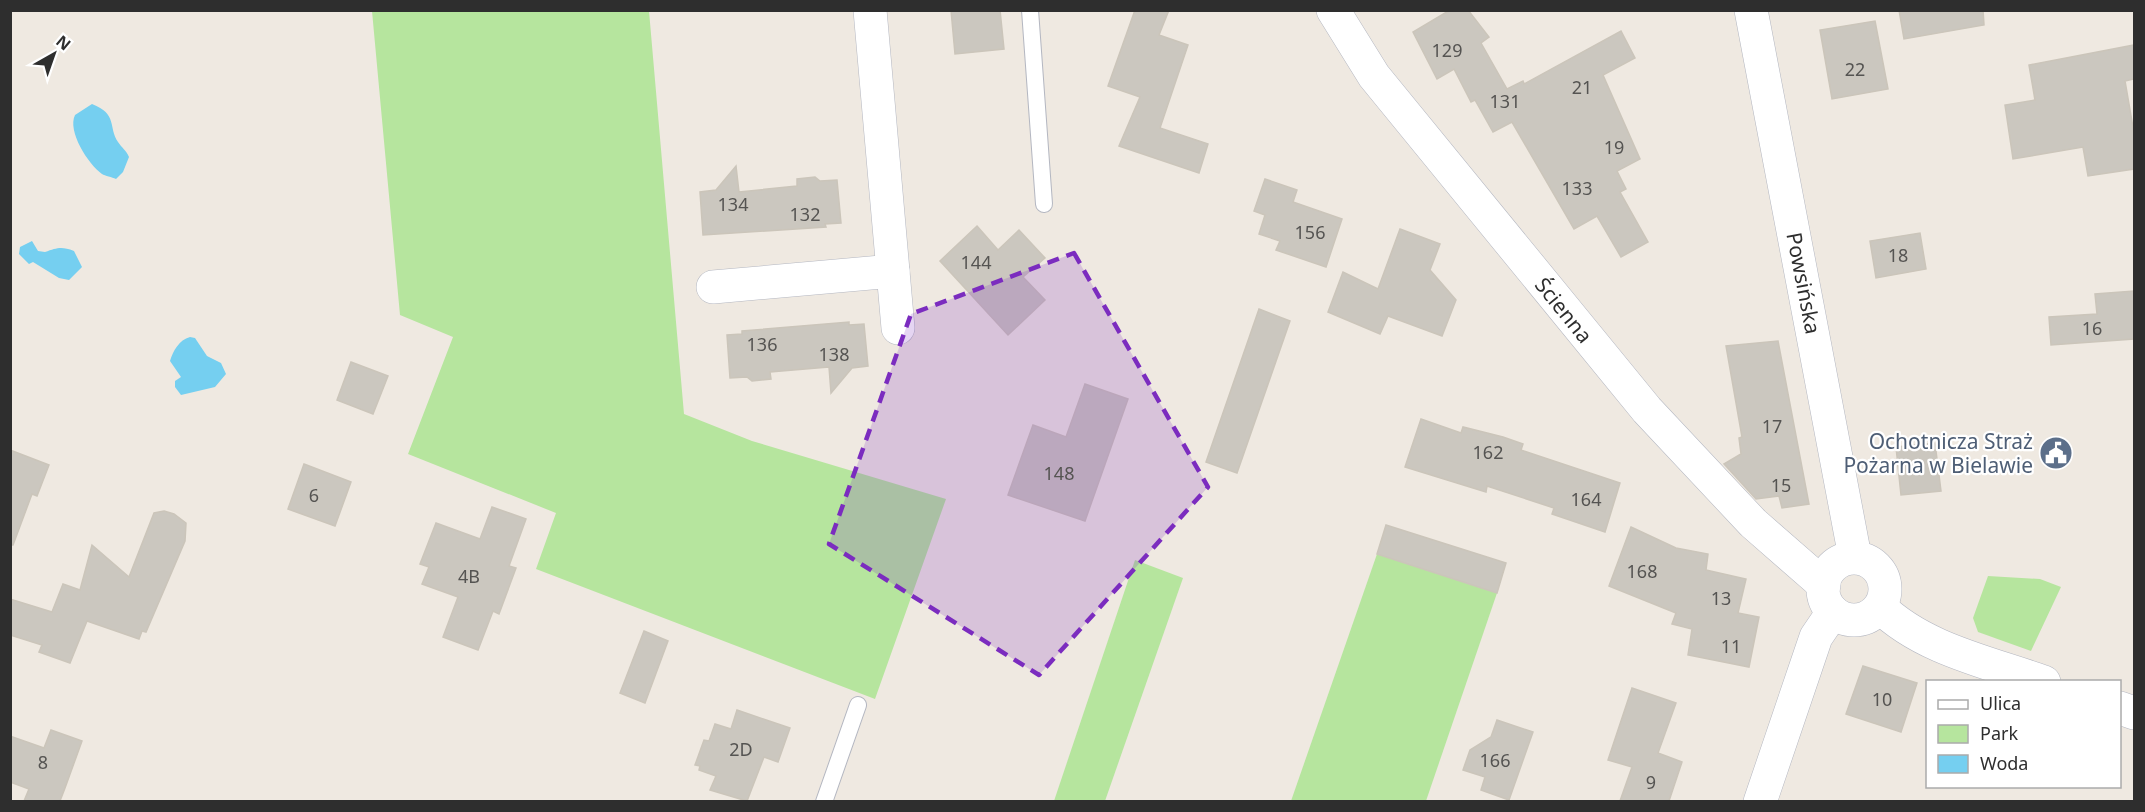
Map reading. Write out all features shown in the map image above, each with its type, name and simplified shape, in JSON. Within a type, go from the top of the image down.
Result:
[{"type":"street","points":[[870,10],[898,328]]},
{"type":"street","name":"Ścienna","points":[[1333,10],[1374,76],[1647,410],[1760,530],[1828,598]]},
{"type":"street","name":"Powsińska","points":[[1751,10],[1855,557]]},
{"type":"street","points":[[713,287],[893,271]]},
{"type":"street","points":[[1760,801],[1828,598],[1832,567],[1841,561],[1855,557],[1869,561],[1882,573],[1886,591],[1880,607],[1867,617],[1859,620],[1842,617],[1828,598]]},
{"type":"street","points":[[1880,607],[1899,625],[1932,643],[2041,680]]},
{"type":"lane","points":[[1030,10],[1044,204]]},
{"type":"lane","points":[[824,801],[858,705]]},
{"type":"highlighted area","points":[[1074,253],[1208,487],[1039,675],[829,544],[911,314]]},
{"type":"green space","points":[[372,11],[649,11],[684,414],[752,441],[946,499],[875,699],[536,569],[556,513],[408,454],[453,337],[400,315]]},
{"type":"green space","points":[[1377,554],[1497,593],[1426,801],[1291,801]]},
{"type":"green space","points":[[1135,560],[1183,578],[1105,801],[1054,801]]},
{"type":"green space","points":[[1988,576],[2040,579],[2061,587],[2031,651],[1978,632],[1973,618]]},
{"type":"water","points":[[92,104],[109,116],[115,136],[129,157],[123,172],[116,179],[103,175],[96,169],[76,138],[73,122],[75,115]]},
{"type":"water","points":[[32,241],[38,251],[45,252],[62,248],[74,251],[82,267],[69,280],[59,278],[33,262],[29,264],[19,254],[20,247]]},
{"type":"water","points":[[190,337],[195,338],[207,356],[221,363],[226,374],[215,387],[181,395],[175,387],[175,381],[181,377],[170,361],[177,346]]},
{"type":"building","points":[[951,10],[1000,10],[1004,49],[955,54]]},
{"type":"building","points":[[1135,10],[1169,10],[1159,35],[1188,45],[1160,128],[1208,144],[1199,173],[1119,146],[1140,97],[1108,86]]},
{"type":"building","points":[[1450,10],[1468,10],[1489,37],[1481,43],[1507,89],[1523,81],[1524,84],[1621,31],[1635,58],[1603,75],[1640,159],[1617,171],[1626,189],[1620,192],[1648,242],[1621,257],[1597,216],[1574,229],[1512,122],[1493,132],[1475,100],[1471,102],[1454,69],[1437,79],[1413,32]]},
{"type":"building","points":[[1899,10],[1983,10],[1984,25],[1904,39]]},
{"type":"building","points":[[1875,21],[1888,89],[1832,99],[1820,30]]},
{"type":"building","points":[[2134,45],[2134,79],[2125,81],[2134,133],[2134,169],[2088,176],[2083,147],[2013,159],[2005,105],[2035,100],[2029,65]]},
{"type":"building","points":[[736,166],[739,192],[797,186],[797,179],[815,177],[820,181],[837,180],[841,223],[825,224],[826,227],[703,235],[700,192],[716,190]]},
{"type":"building","points":[[1265,179],[1297,190],[1293,202],[1342,219],[1326,267],[1276,250],[1280,241],[1259,234],[1265,215],[1254,211]]},
{"type":"building","points":[[977,226],[998,250],[1019,230],[1045,258],[1023,277],[1045,300],[1008,335],[940,261]]},
{"type":"building","points":[[1400,229],[1440,244],[1430,270],[1456,300],[1442,336],[1388,316],[1380,334],[1328,312],[1343,272],[1378,289]]},
{"type":"building","points":[[1920,233],[1926,269],[1876,278],[1870,241]]},
{"type":"building","points":[[2134,291],[2134,339],[2051,345],[2049,317],[2097,314],[2095,294]]},
{"type":"building","points":[[1259,309],[1290,321],[1237,473],[1206,462]]},
{"type":"building","points":[[849,322],[849,325],[864,324],[868,366],[852,368],[831,393],[829,367],[770,372],[771,379],[752,381],[747,377],[730,378],[727,335],[742,334],[742,331]]},
{"type":"building","points":[[1778,341],[1809,504],[1782,508],[1779,496],[1756,499],[1724,464],[1741,454],[1739,438],[1742,437],[1726,346]]},
{"type":"building","points":[[351,362],[388,376],[373,414],[337,400]]},
{"type":"building","points":[[1085,384],[1128,399],[1085,521],[1008,495],[1033,425],[1066,437]]},
{"type":"building","points":[[1421,419],[1461,433],[1463,427],[1503,437],[1523,444],[1521,450],[1620,483],[1605,532],[1552,514],[1554,508],[1487,486],[1486,492],[1405,467]]},
{"type":"building","points":[[1935,443],[1941,491],[1901,495],[1896,447]]},
{"type":"building","points":[[10,450],[49,465],[37,496],[32,494],[13,545],[10,545]]},
{"type":"building","points":[[304,464],[351,482],[335,526],[288,509]]},
{"type":"building","points":[[492,507],[526,519],[509,566],[516,568],[499,614],[493,611],[478,650],[443,637],[458,597],[422,584],[429,567],[420,564],[436,523],[480,539]]},
{"type":"building","points":[[164,511],[174,514],[186,523],[185,541],[146,632],[142,631],[139,639],[87,621],[70,663],[39,652],[42,645],[10,635],[10,599],[52,612],[63,584],[80,590],[92,545],[129,577],[154,513]]},
{"type":"building","points":[[1386,525],[1506,563],[1497,593],[1377,554]]},
{"type":"building","points":[[1631,527],[1676,548],[1708,554],[1706,570],[1746,579],[1738,613],[1759,617],[1749,667],[1688,655],[1692,629],[1672,624],[1676,613],[1609,586]]},
{"type":"building","points":[[644,631],[668,641],[645,703],[620,693]]},
{"type":"building","points":[[1863,666],[1917,683],[1901,732],[1846,714]]},
{"type":"building","points":[[1632,688],[1676,703],[1658,753],[1682,762],[1669,801],[1620,801],[1632,767],[1608,760]]},
{"type":"building","points":[[737,710],[790,728],[778,762],[764,757],[747,801],[710,790],[716,776],[699,770],[700,766],[695,765],[704,740],[709,741],[715,724],[731,729]]},
{"type":"building","points":[[1497,720],[1533,732],[1509,800],[1481,790],[1485,777],[1463,770],[1470,750],[1491,737]]},
{"type":"building","points":[[51,730],[82,741],[65,788],[60,801],[24,801],[29,789],[10,782],[10,736],[44,748]]},
{"type":"place","name":"Ochotnicza Straż Pożarna w Bielawie","points":[[2056,453]]}]
